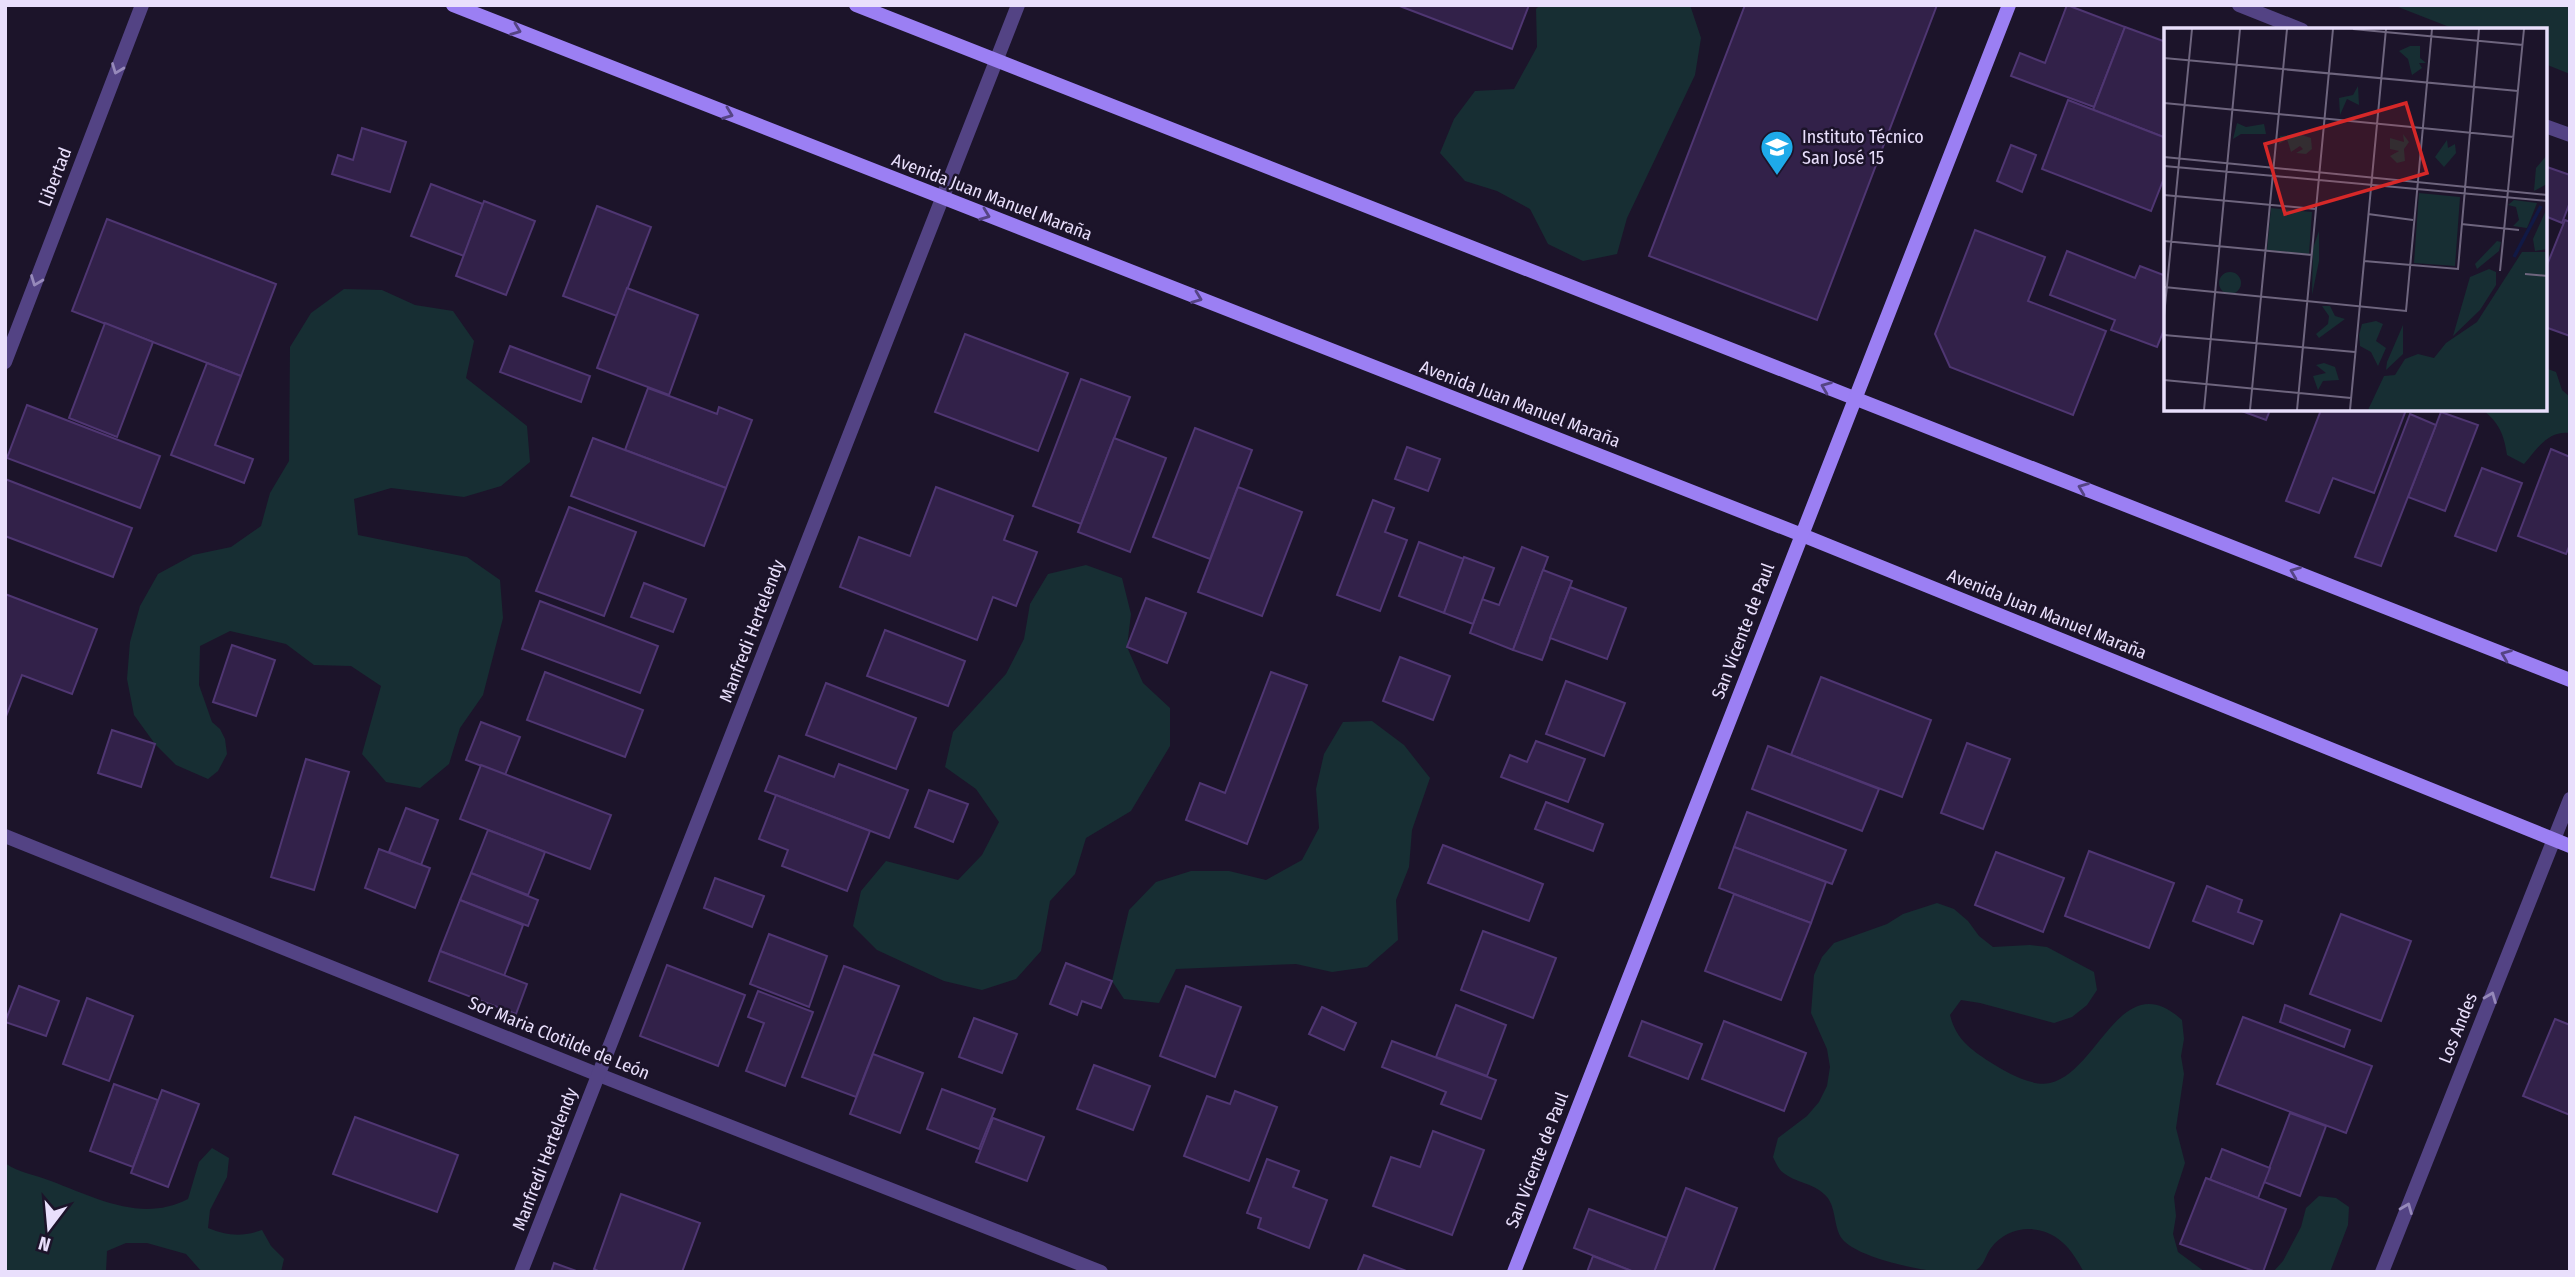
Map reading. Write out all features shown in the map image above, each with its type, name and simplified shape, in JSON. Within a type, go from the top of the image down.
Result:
[{"type":"street","name":"Libertad","points":[[5,362],[142,5]]},
{"type":"street","name":"Avenida Juan Manuel Maraña","points":[[453,5],[1802,535],[2570,846]]},
{"type":"street","points":[[856,5],[2570,680]]},
{"type":"street","name":"Manfredi Hertelendy","points":[[522,1272],[1018,5]]},
{"type":"street","name":"San Vicente de Paul","points":[[1514,1272],[2009,5]]},
{"type":"street","points":[[2239,5],[2297,28]]},
{"type":"street","points":[[2547,127],[2570,135]]},
{"type":"street","name":"Los Andes","points":[[2382,1272],[2570,799]]},
{"type":"street","name":"Sor Maria Clotilde de León","points":[[5,835],[599,1075],[1101,1272]]},
{"type":"green space","points":[[1540,5],[1690,5],[1701,38],[1695,75],[1627,218],[1617,254],[1583,261],[1548,244],[1530,209],[1497,191],[1465,181],[1440,153],[1454,119],[1475,91],[1514,89],[1537,47],[1536,9]]},
{"type":"green space","points":[[2393,5],[2570,5],[2570,74],[2547,65],[2547,28],[2452,28]]},
{"type":"green space","points":[[344,289],[382,290],[415,305],[453,311],[474,341],[466,378],[527,426],[530,462],[501,486],[464,497],[391,488],[354,499],[358,535],[467,557],[500,580],[503,618],[483,695],[460,728],[449,764],[420,788],[386,782],[362,754],[381,686],[351,666],[314,665],[286,644],[230,631],[200,646],[199,685],[212,722],[220,729],[225,739],[227,754],[218,771],[208,779],[176,765],[155,744],[134,715],[127,679],[130,642],[140,606],[158,574],[193,555],[231,547],[261,526],[270,493],[289,461],[290,347],[311,313]]},
{"type":"green space","points":[[2547,369],[2556,372],[2562,390],[2570,397],[2570,433],[2555,434],[2549,438],[2524,464],[2507,455],[2500,430],[2484,411],[2547,411]]},
{"type":"green space","points":[[1086,565],[1122,578],[1131,614],[1127,647],[1143,683],[1170,708],[1170,746],[1131,811],[1086,838],[1075,874],[1050,901],[1041,951],[1016,979],[982,990],[944,981],[877,950],[853,926],[861,891],[886,861],[958,880],[982,855],[999,822],[976,789],[945,767],[953,732],[1006,674],[1024,639],[1030,604],[1048,574]]},
{"type":"green space","points":[[1372,721],[1404,745],[1430,778],[1412,830],[1409,867],[1396,900],[1398,940],[1367,967],[1332,972],[1296,964],[1176,969],[1159,1003],[1124,999],[1112,981],[1129,910],[1156,882],[1191,871],[1229,871],[1266,880],[1302,860],[1319,828],[1316,789],[1324,754],[1343,722]]},
{"type":"green space","points":[[1937,903],[1954,909],[1993,947],[2047,947],[2094,972],[2097,990],[2087,1005],[2072,1017],[2054,1023],[1961,1000],[1950,1015],[1960,1037],[1976,1053],[2011,1074],[2043,1084],[2067,1075],[2083,1061],[2126,1012],[2143,1005],[2161,1006],[2182,1020],[2184,1039],[2181,1056],[2184,1074],[2176,1128],[2185,1163],[2174,1197],[2176,1216],[2173,1234],[2178,1252],[2205,1272],[2084,1272],[2062,1242],[2035,1229],[2015,1231],[1998,1240],[1982,1265],[1972,1272],[1943,1272],[1905,1266],[1868,1255],[1844,1241],[1827,1197],[1779,1169],[1773,1157],[1778,1138],[1807,1116],[1819,1102],[1827,1086],[1830,1067],[1827,1049],[1811,1013],[1814,975],[1822,957],[1834,943]]},
{"type":"green space","points":[[212,1148],[229,1158],[227,1177],[210,1210],[208,1228],[235,1235],[262,1230],[271,1246],[284,1259],[281,1272],[202,1272],[186,1254],[147,1243],[126,1243],[107,1251],[106,1272],[5,1272],[5,1163],[22,1172],[102,1200],[154,1209],[188,1199],[199,1162]]},
{"type":"green space","points":[[2319,1196],[2336,1198],[2349,1207],[2348,1225],[2330,1272],[2273,1272],[2283,1261],[2301,1227],[2306,1208]]},
{"type":"building","points":[[1397,5],[1529,5],[1512,49]]},
{"type":"building","points":[[1745,5],[1937,5],[1817,320],[1649,256]]},
{"type":"building","points":[[2067,5],[2125,27],[2094,107],[2011,76],[2020,53],[2045,63]]},
{"type":"building","points":[[2125,27],[2164,41],[2164,137],[2093,110]]},
{"type":"building","points":[[2068,100],[2164,137],[2164,178],[2151,211],[2042,169]]},
{"type":"building","points":[[362,128],[406,142],[390,192],[332,174],[338,155],[353,160]]},
{"type":"building","points":[[2011,145],[2036,155],[2022,192],[1997,181]]},
{"type":"building","points":[[2547,167],[2570,175],[2570,202],[2562,223],[2547,217]]},
{"type":"building","points":[[431,184],[483,204],[464,256],[411,236]]},
{"type":"building","points":[[484,201],[535,221],[506,295],[456,276]]},
{"type":"building","points":[[597,206],[651,227],[617,316],[563,296]]},
{"type":"building","points":[[107,219],[276,284],[241,376],[72,311]]},
{"type":"building","points":[[2565,220],[2570,222],[2570,336],[2547,328],[2547,265]]},
{"type":"building","points":[[1975,230],[2045,257],[2028,301],[2106,331],[2073,415],[1950,367],[1935,334]]},
{"type":"building","points":[[2067,251],[2135,278],[2140,266],[2164,275],[2164,330],[2157,347],[2111,330],[2115,320],[2050,295]]},
{"type":"building","points":[[627,288],[698,315],[669,395],[597,368]]},
{"type":"building","points":[[105,323],[153,342],[117,437],[69,418]]},
{"type":"building","points":[[965,334],[1068,373],[1038,451],[935,412]]},
{"type":"building","points":[[510,346],[590,376],[581,402],[500,372]]},
{"type":"building","points":[[207,363],[241,376],[215,445],[253,459],[244,483],[171,455]]},
{"type":"building","points":[[1081,379],[1130,397],[1081,524],[1033,506]]},
{"type":"building","points":[[648,388],[717,414],[719,407],[752,420],[726,488],[625,450]]},
{"type":"building","points":[[27,405],[160,456],[140,508],[7,458]]},
{"type":"building","points":[[2242,411],[2270,411],[2266,420]]},
{"type":"building","points":[[2321,411],[2406,411],[2374,493],[2333,478],[2319,513],[2286,501]]},
{"type":"building","points":[[2441,412],[2478,425],[2445,511],[2408,497]]},
{"type":"building","points":[[2410,414],[2436,425],[2381,566],[2355,557]]},
{"type":"building","points":[[1195,428],[1252,450],[1210,559],[1153,537]]},
{"type":"building","points":[[593,438],[726,488],[704,546],[571,496]]},
{"type":"building","points":[[1114,438],[1166,458],[1130,552],[1078,532]]},
{"type":"building","points":[[1407,447],[1440,459],[1428,491],[1395,479]]},
{"type":"building","points":[[2551,449],[2570,457],[2570,544],[2566,554],[2518,536]]},
{"type":"building","points":[[2482,468],[2522,483],[2496,551],[2455,536]]},
{"type":"building","points":[[5,479],[132,528],[113,577],[5,536]]},
{"type":"building","points":[[936,487],[1013,516],[1004,540],[1037,552],[1016,606],[993,597],[977,640],[840,587],[859,537],[910,556]]},
{"type":"building","points":[[1238,487],[1302,512],[1262,616],[1198,592]]},
{"type":"building","points":[[1373,500],[1394,508],[1385,532],[1407,540],[1380,611],[1337,595]]},
{"type":"building","points":[[569,507],[636,532],[604,616],[536,591]]},
{"type":"building","points":[[1419,542],[1464,559],[1444,613],[1399,596]]},
{"type":"building","points":[[1522,547],[1548,557],[1513,650],[1470,633],[1482,599],[1499,605]]},
{"type":"building","points":[[1464,557],[1494,568],[1473,624],[1444,613]]},
{"type":"building","points":[[1543,570],[1572,581],[1542,660],[1513,650]]},
{"type":"building","points":[[644,583],[686,599],[673,632],[631,617]]},
{"type":"building","points":[[1570,587],[1626,608],[1607,659],[1550,638]]},
{"type":"building","points":[[5,594],[97,629],[72,694],[22,675],[5,719]]},
{"type":"building","points":[[1146,598],[1186,613],[1167,663],[1127,647]]},
{"type":"building","points":[[540,601],[658,646],[640,693],[522,649]]},
{"type":"building","points":[[885,630],[965,661],[948,706],[867,676]]},
{"type":"building","points":[[232,645],[275,660],[256,716],[213,702]]},
{"type":"building","points":[[1400,657],[1450,676],[1433,720],[1383,701]]},
{"type":"building","points":[[545,672],[643,710],[625,757],[527,720]]},
{"type":"building","points":[[1271,672],[1307,685],[1247,844],[1186,820],[1200,783],[1225,793]]},
{"type":"building","points":[[1821,677],[1931,720],[1902,797],[1791,755]]},
{"type":"building","points":[[1566,681],[1625,703],[1604,756],[1546,734]]},
{"type":"building","points":[[826,683],[916,718],[896,769],[806,735]]},
{"type":"building","points":[[481,722],[520,737],[505,775],[466,760]]},
{"type":"building","points":[[112,730],[155,744],[141,787],[98,773]]},
{"type":"building","points":[[1536,741],[1585,759],[1568,802],[1501,777],[1510,755],[1527,762]]},
{"type":"building","points":[[1967,743],[2010,759],[1983,829],[1941,813]]},
{"type":"building","points":[[1768,746],[1879,789],[1862,831],[1752,789]]},
{"type":"building","points":[[779,756],[834,777],[839,764],[908,790],[889,838],[765,791]]},
{"type":"building","points":[[306,759],[349,772],[314,890],[271,877]]},
{"type":"building","points":[[481,765],[611,815],[590,869],[460,819]]},
{"type":"building","points":[[929,790],[968,804],[953,842],[915,827]]},
{"type":"building","points":[[776,795],[870,831],[847,891],[782,866],[788,850],[759,839]]},
{"type":"building","points":[[1546,802],[1603,824],[1593,851],[1535,829]]},
{"type":"building","points":[[406,808],[438,820],[421,865],[389,852]]},
{"type":"building","points":[[1747,812],[1846,850],[1832,884],[1734,847]]},
{"type":"building","points":[[488,830],[545,852],[528,895],[471,873]]},
{"type":"building","points":[[1443,845],[1543,884],[1529,921],[1428,883]]},
{"type":"building","points":[[1734,847],[1826,882],[1811,923],[1719,888]]},
{"type":"building","points":[[379,849],[430,868],[415,908],[365,888]]},
{"type":"building","points":[[2089,851],[2174,883],[2149,948],[2065,916]]},
{"type":"building","points":[[1996,852],[2064,878],[2043,932],[1975,905]]},
{"type":"building","points":[[471,873],[538,900],[528,926],[460,900]]},
{"type":"building","points":[[715,878],[764,896],[752,927],[704,908]]},
{"type":"building","points":[[2207,886],[2242,900],[2238,912],[2262,921],[2253,944],[2193,921]]},
{"type":"building","points":[[1734,894],[1811,923],[1781,1000],[1705,971]]},
{"type":"building","points":[[460,900],[523,925],[504,976],[440,951]]},
{"type":"building","points":[[2341,914],[2411,941],[2381,1021],[2310,994]]},
{"type":"building","points":[[1483,931],[1556,958],[1533,1018],[1461,990]]},
{"type":"building","points":[[769,934],[827,956],[809,1007],[750,984]]},
{"type":"building","points":[[440,951],[527,984],[516,1014],[429,981]]},
{"type":"building","points":[[1066,963],[1112,981],[1101,1008],[1082,1001],[1077,1015],[1050,1004]]},
{"type":"building","points":[[667,965],[745,995],[718,1066],[640,1036]]},
{"type":"building","points":[[844,966],[899,986],[856,1097],[802,1077]]},
{"type":"building","points":[[19,986],[59,1001],[46,1036],[5,1022]]},
{"type":"building","points":[[1186,986],[1241,1007],[1215,1077],[1160,1056]]},
{"type":"building","points":[[758,991],[813,1012],[785,1086],[746,1071],[764,1023],[748,1017]]},
{"type":"building","points":[[87,998],[133,1016],[109,1081],[63,1064]]},
{"type":"building","points":[[1456,1005],[1506,1025],[1487,1076],[1436,1057]]},
{"type":"building","points":[[2285,1005],[2350,1030],[2344,1047],[2280,1022]]},
{"type":"building","points":[[1322,1007],[1356,1023],[1344,1050],[1309,1034]]},
{"type":"building","points":[[2243,1017],[2372,1066],[2346,1133],[2217,1084]]},
{"type":"building","points":[[974,1018],[1017,1034],[1002,1073],[959,1057]]},
{"type":"building","points":[[2555,1019],[2570,1025],[2570,1115],[2523,1096]]},
{"type":"building","points":[[1642,1021],[1702,1044],[1688,1079],[1629,1056]]},
{"type":"building","points":[[1724,1021],[1806,1053],[1784,1111],[1702,1079]]},
{"type":"building","points":[[1392,1041],[1496,1080],[1481,1119],[1441,1104],[1446,1092],[1382,1067]]},
{"type":"building","points":[[873,1054],[923,1073],[900,1133],[850,1114]]},
{"type":"building","points":[[1094,1065],[1150,1086],[1133,1130],[1077,1109]]},
{"type":"building","points":[[114,1084],[158,1100],[133,1167],[90,1151]]},
{"type":"building","points":[[942,1089],[995,1109],[979,1149],[927,1129]]},
{"type":"building","points":[[162,1090],[199,1104],[168,1187],[131,1173]]},
{"type":"building","points":[[1235,1091],[1277,1107],[1249,1181],[1184,1156],[1207,1096],[1230,1104]]},
{"type":"building","points":[[2290,1113],[2326,1126],[2300,1196],[2264,1182]]},
{"type":"building","points":[[355,1117],[458,1155],[437,1212],[333,1174]]},
{"type":"building","points":[[993,1118],[1044,1137],[1027,1181],[976,1162]]},
{"type":"building","points":[[1433,1131],[1484,1150],[1452,1235],[1373,1206],[1391,1157],[1420,1167]]},
{"type":"building","points":[[2222,1149],[2270,1168],[2258,1198],[2210,1180]]},
{"type":"building","points":[[1267,1159],[1299,1171],[1293,1187],[1327,1200],[1309,1248],[1258,1228],[1261,1218],[1247,1213]]},
{"type":"building","points":[[2206,1178],[2286,1209],[2263,1272],[2256,1272],[2180,1244]]},
{"type":"building","points":[[1686,1188],[1737,1208],[1713,1272],[1654,1272]]},
{"type":"building","points":[[621,1194],[700,1223],[682,1272],[600,1272],[594,1269]]},
{"type":"building","points":[[1589,1209],[1667,1238],[1654,1272],[1634,1272],[1574,1248]]},
{"type":"building","points":[[1364,1255],[1409,1272],[1357,1272]]},
{"type":"building","points":[[1593,1256],[1634,1272],[1587,1272]]},
{"type":"building","points":[[554,1263],[579,1272],[551,1272]]},
{"type":"place","name":"Instituto Técnico San José 15","points":[[1777,177]]}]
